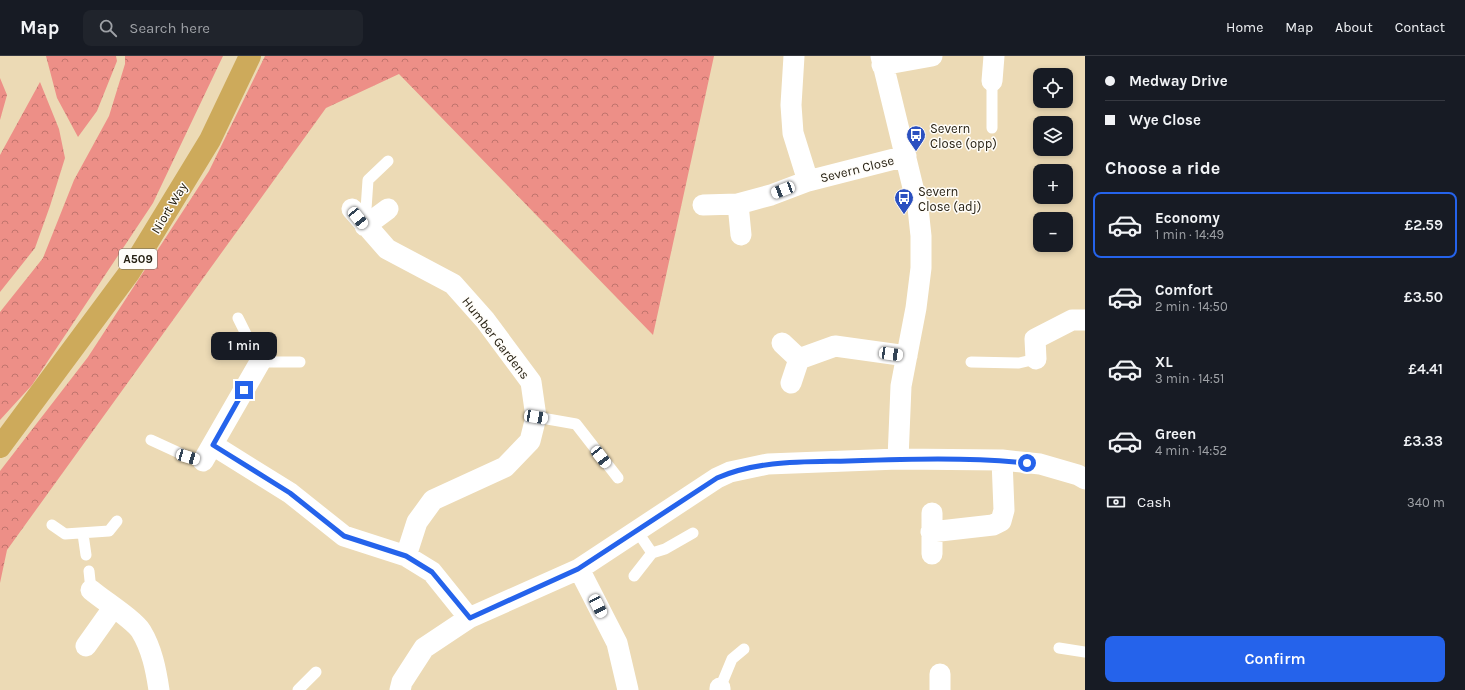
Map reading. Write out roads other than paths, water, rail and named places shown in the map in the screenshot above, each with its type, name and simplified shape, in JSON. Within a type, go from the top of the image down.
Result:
[{"type":"highway","name":"Niort Way","points":[[0,446],[129,273],[210,140],[250,56]]},
{"type":"street","name":"Severn Close","points":[[794,56],[791,105],[793,133],[808,181]]},
{"type":"street","points":[[898,459],[901,386],[916,308],[921,268],[921,236],[918,208],[881,61],[932,56]]},
{"type":"street","points":[[992,81],[994,56]]},
{"type":"street","name":"Severn Close","points":[[703,205],[738,204],[771,195],[808,181],[906,156]]},
{"type":"street","points":[[738,204],[742,235]]},
{"type":"street","name":"Humber Gardens","points":[[352,209],[365,226],[387,248],[453,284],[485,320],[531,382],[536,417],[530,441],[505,467],[432,500],[417,522],[406,556]]},
{"type":"street","points":[[365,226],[388,209]]},
{"type":"street","points":[[1036,359],[1035,340],[1072,320],[1085,320]]},
{"type":"street","points":[[782,343],[799,359]]},
{"type":"street","points":[[799,359],[835,346],[907,356]]},
{"type":"street","points":[[791,383],[799,359]]},
{"type":"street","points":[[260,362],[208,453],[290,493],[344,536],[406,556],[432,572],[470,618]]},
{"type":"street","points":[[400,690],[402,682],[424,648],[470,618],[578,569],[717,478],[730,472],[768,464],[898,459],[1002,460],[1040,464],[1078,475],[1085,479]]},
{"type":"street","points":[[932,554],[931,523],[993,525],[1001,521],[1004,510],[1002,460]]},
{"type":"street","points":[[578,569],[617,643],[628,690]]},
{"type":"street","points":[[90,581],[113,608],[141,631],[155,664],[159,690]]},
{"type":"street","points":[[86,646],[113,608]]},
{"type":"lane","points":[[992,81],[992,128]]},
{"type":"lane","points":[[365,226],[368,180],[388,161]]},
{"type":"lane","points":[[238,318],[260,362],[300,362]]},
{"type":"lane","points":[[971,362],[1019,363],[1036,359]]},
{"type":"lane","points":[[536,417],[576,424],[618,478]]},
{"type":"lane","points":[[150,440],[188,457],[208,453]]},
{"type":"lane","points":[[52,525],[65,534],[83,534],[109,531],[117,521]]},
{"type":"lane","points":[[638,531],[652,553]]},
{"type":"lane","points":[[634,576],[652,553],[665,549],[693,533]]},
{"type":"lane","points":[[83,534],[86,555]]},
{"type":"lane","points":[[1059,648],[1085,652]]},
{"type":"lane","points":[[720,689],[732,659],[744,649]]},
{"type":"lane","points":[[298,690],[316,672]]},
{"type":"place","name":"Severn Close (opp)","points":[[916,152]]},
{"type":"place","name":"Severn Close (adj)","points":[[904,215]]}]
